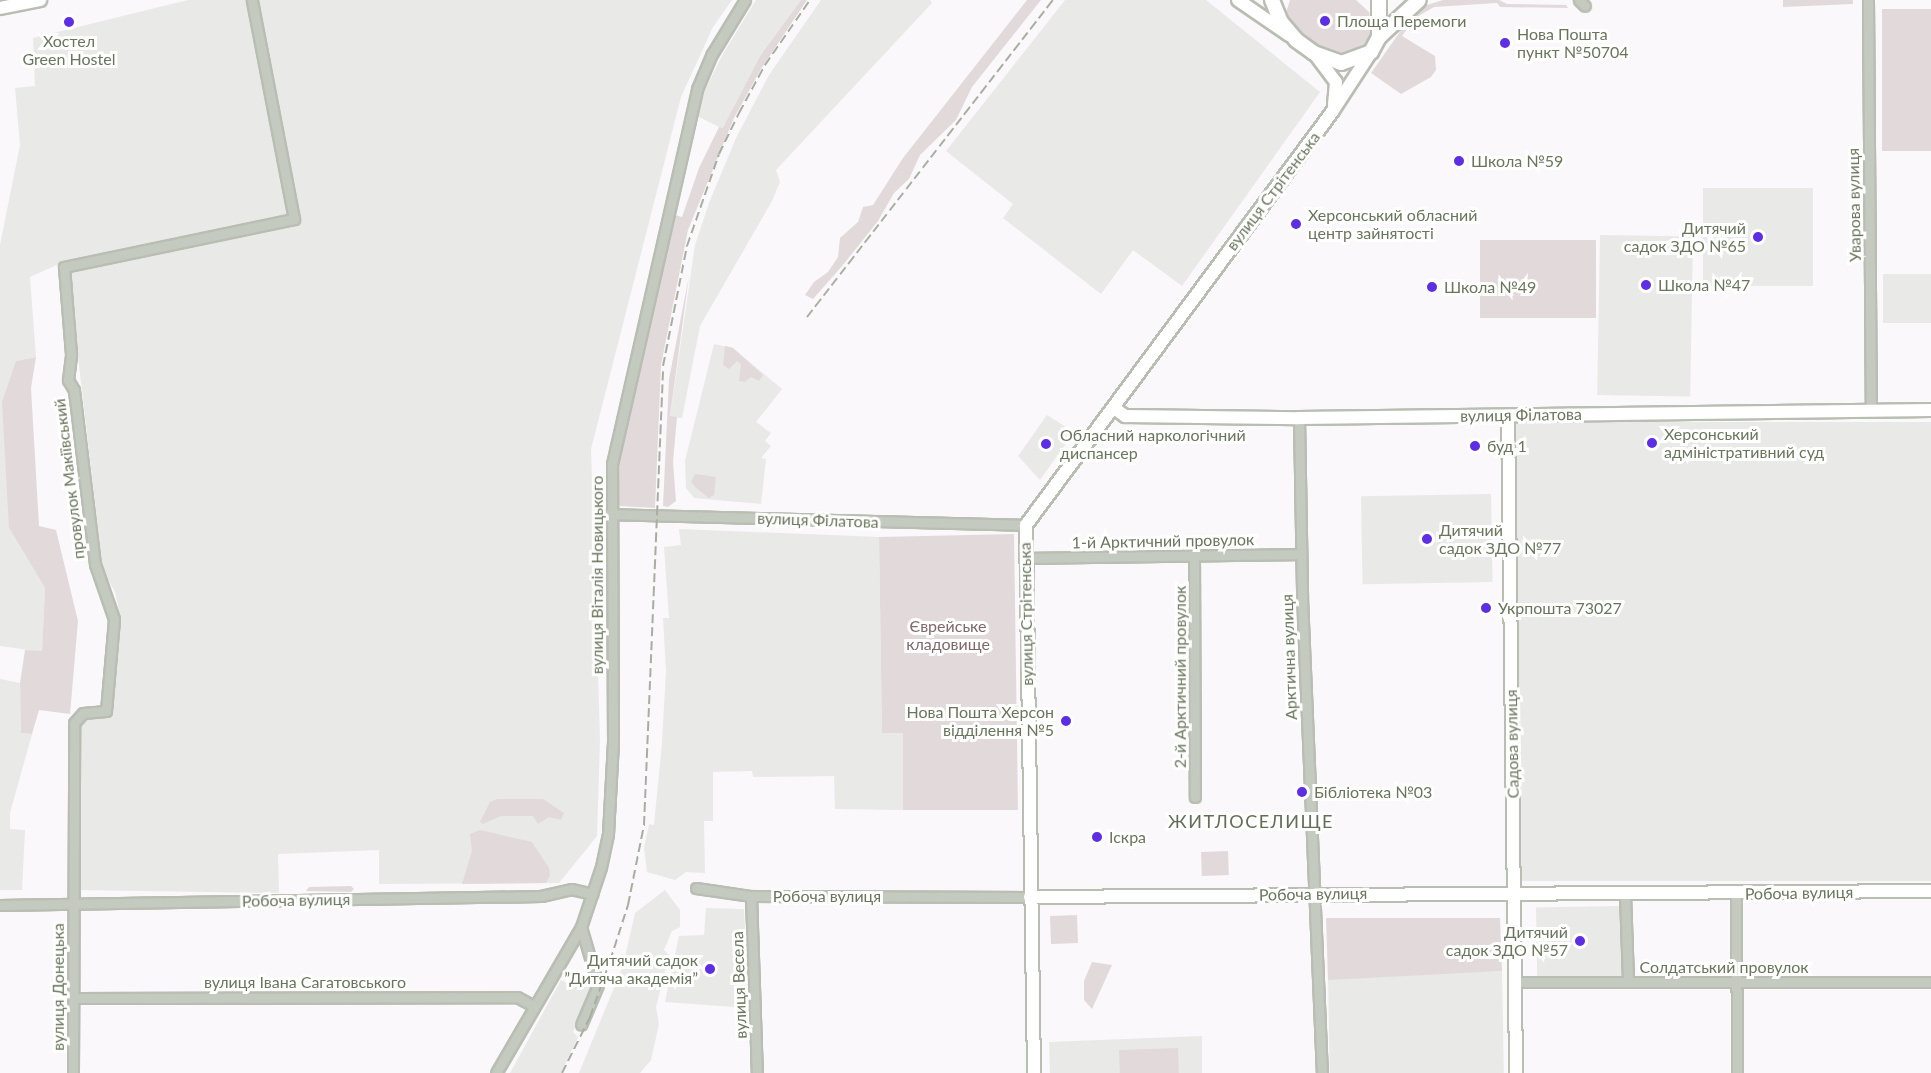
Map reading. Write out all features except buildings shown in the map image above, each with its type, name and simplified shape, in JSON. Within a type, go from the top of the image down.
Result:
[{"type":"main road","points":[[1272,0],[1281,22],[1296,40],[1314,53],[1341,63],[1371,52],[1380,37],[1419,0]]},
{"type":"main road","points":[[1281,22],[1286,0]]},
{"type":"main road","points":[[1379,0],[1380,37]]},
{"type":"street","points":[[0,8],[40,0]]},
{"type":"street","name":"провулок Макіївський","points":[[73,902],[74,723],[82,713],[106,711],[114,619],[95,564],[74,390],[68,380],[71,354],[64,267],[294,219],[252,0]]},
{"type":"street","name":"вулиця Віталія Новицького","points":[[496,1073],[581,927],[608,834],[613,742],[609,514],[618,428],[690,117],[712,54],[745,0]]},
{"type":"street","points":[[1238,0],[1296,40]]},
{"type":"street","name":"Уварова вулиця","points":[[1868,0],[1871,410]]},
{"type":"street","name":"вулиця Стрітенська","points":[[1034,1073],[1026,525],[1332,112],[1371,52]]},
{"type":"street","name":"вулиця Стрітенська","points":[[1314,53],[1336,82],[1332,112]]},
{"type":"street","name":"вулиця Філатова","points":[[1114,408],[1125,416],[1299,418],[1931,410]]},
{"type":"street","name":"Садова вулиця","points":[[1508,416],[1517,982],[1516,1073]]},
{"type":"street","name":"Арктична вулиця","points":[[1299,418],[1300,554],[1322,1073]]},
{"type":"street","name":"вулиця Філатова","points":[[609,514],[1026,525]]},
{"type":"street","name":"1-й Арктичний провулок","points":[[1026,558],[1300,554]]},
{"type":"street","name":"2-й Арктичний провулок","points":[[1194,556],[1195,797]]},
{"type":"street","name":"Робоча вулиця","points":[[696,888],[751,896],[1030,897],[1931,891]]},
{"type":"street","name":"Робоча вулиця","points":[[0,904],[529,896],[571,889],[592,894]]},
{"type":"street","points":[[1736,893],[1737,1073]]},
{"type":"street","points":[[1625,894],[1628,982]]},
{"type":"street","name":"вулиця Весела","points":[[751,896],[757,1073]]},
{"type":"street","name":"вулиця Донецька","points":[[73,902],[73,1073]]},
{"type":"street","points":[[581,927],[598,978],[581,1025]]},
{"type":"street","name":"Солдатський провулок","points":[[1517,982],[1931,981]]},
{"type":"street","name":"вулиця Івана Сагатовського","points":[[73,998],[517,997],[534,1005]]},
{"type":"shaded area","points":[[188,0],[249,0],[290,214],[61,263],[30,277],[36,357],[16,361],[9,528],[45,588],[42,652],[0,646],[0,245],[20,145],[15,88],[35,86],[33,38]]},
{"type":"shaded area","points":[[255,0],[732,0],[713,27],[681,97],[591,449],[600,739],[597,836],[559,883],[379,884],[379,850],[278,854],[279,893],[78,890],[78,718],[112,713],[121,619],[115,592],[103,571],[68,271],[298,223]]},
{"type":"shaded area","points":[[756,0],[801,0],[760,56],[723,129],[697,116],[696,108],[723,54]]},
{"type":"shaded area","points":[[821,0],[930,0],[932,3],[776,170],[780,182],[772,201],[700,326],[682,418],[670,417],[695,245],[709,203],[736,138],[769,75]]},
{"type":"shaded area","points":[[1065,0],[1206,0],[1320,92],[1182,286],[1133,250],[1101,294],[1003,218],[1013,204],[946,151]]},
{"type":"shaded area","name":"Дитячий садок ЗДО №65","points":[[1703,188],[1813,188],[1813,286],[1703,286]]},
{"type":"shaded area","name":"Школа №47","points":[[1600,235],[1693,237],[1690,397],[1597,395]]},
{"type":"shaded area","points":[[1883,274],[1931,274],[1931,323],[1883,323]]},
{"type":"shaded area","points":[[714,344],[733,348],[782,389],[756,422],[771,433],[765,441],[771,446],[761,458],[766,459],[761,504],[694,498],[686,488],[685,461]]},
{"type":"shaded area","name":"Обласний наркологічний диспансер","points":[[1047,415],[1074,432],[1040,480],[1018,456]]},
{"type":"shaded area","points":[[1514,422],[1931,422],[1931,881],[1514,881]]},
{"type":"shaded area","name":"Дитячий садок ЗДО №77","points":[[1491,494],[1493,582],[1363,584],[1361,496]]},
{"type":"shaded area","points":[[679,529],[879,537],[882,732],[903,733],[903,810],[835,809],[834,776],[753,777],[752,771],[713,772],[713,821],[704,821],[705,873],[686,872],[675,880],[647,872],[644,848],[649,824],[654,825],[662,743],[666,671],[663,618],[669,618],[664,547],[681,545]]},
{"type":"shaded area","points":[[0,679],[20,683],[21,733],[32,734],[10,813],[10,829],[25,830],[22,890],[0,890]]},
{"type":"shaded area","points":[[665,890],[680,910],[680,927],[672,931],[664,950],[669,955],[656,1007],[659,1024],[651,1060],[640,1073],[579,1073],[623,966],[635,913]]},
{"type":"shaded area","name":"Дитячий садок ЗДО №57","points":[[1622,906],[1623,976],[1537,977],[1536,908]]},
{"type":"shaded area","name":"Дитячий садок ”Дитяча академія”","points":[[706,908],[744,909],[749,1008],[665,1002],[679,936],[704,935]]},
{"type":"shaded area","points":[[1502,971],[1504,1073],[1330,1073],[1328,974]]},
{"type":"shaded area","points":[[578,979],[594,986],[573,1032],[578,1037],[561,1073],[510,1073],[561,980],[573,986]]},
{"type":"shaded area","points":[[1202,1036],[1202,1073],[1050,1073],[1049,1042]]},
{"type":"green space","points":[[801,0],[807,0],[761,69],[734,118],[688,230],[661,365],[655,508],[620,506],[614,497],[617,463],[671,214],[682,217],[699,168],[719,127],[723,128],[760,56]]},
{"type":"green space","points":[[1027,0],[1041,0],[972,87],[956,120],[920,155],[909,179],[894,193],[878,221],[843,265],[813,299],[805,295],[814,282],[828,272],[838,257],[840,238],[858,222],[863,207],[873,205],[903,158]]},
{"type":"green space","points":[[1290,0],[1356,0],[1369,12],[1373,33],[1360,52],[1334,58],[1300,37],[1285,16]]},
{"type":"green space","points":[[1443,0],[1499,0],[1507,4],[1566,5],[1568,8],[1500,7],[1497,3],[1434,7],[1415,18],[1402,36],[1435,56],[1436,70],[1431,77],[1401,94],[1371,73],[1409,19],[1427,5]]},
{"type":"green space","points":[[1783,0],[1853,0],[1853,4],[1783,7]]},
{"type":"green space","points":[[1882,9],[1931,9],[1931,151],[1882,151]]},
{"type":"green space","points":[[1480,240],[1596,240],[1596,318],[1480,318]]},
{"type":"green space","points":[[689,276],[670,416],[677,417],[673,462],[676,501],[668,507],[663,506],[669,379]]},
{"type":"green space","points":[[725,346],[733,348],[763,375],[759,381],[751,377],[745,382],[739,381],[741,364],[737,361],[729,369],[723,365]]},
{"type":"green space","points":[[36,357],[31,388],[39,526],[56,530],[78,621],[70,714],[39,710],[32,734],[21,733],[20,683],[25,650],[42,651],[45,588],[9,528],[2,402],[16,361]]},
{"type":"green space","points":[[695,474],[716,477],[714,495],[709,498],[696,488],[691,482]]},
{"type":"green space","name":"Єврейське кладовище","points":[[1014,534],[1018,810],[903,810],[903,733],[882,733],[879,537]]},
{"type":"green space","points":[[497,799],[543,799],[564,813],[561,820],[549,817],[538,824],[533,816],[501,816],[483,824],[480,822],[490,802]]},
{"type":"green space","points":[[480,830],[532,842],[549,868],[550,875],[546,883],[462,884],[472,851],[470,834]]},
{"type":"green space","points":[[1228,851],[1229,875],[1202,876],[1201,852]]},
{"type":"green space","points":[[351,886],[354,889],[351,892],[306,891],[309,887]]},
{"type":"green space","points":[[1077,915],[1078,943],[1051,944],[1050,916]]},
{"type":"green space","points":[[1326,918],[1500,918],[1502,971],[1328,980]]},
{"type":"green space","points":[[1092,962],[1112,965],[1092,1009],[1084,1000],[1084,981]]},
{"type":"green space","points":[[1178,1048],[1179,1073],[1120,1073],[1119,1050]]},
{"type":"railway","points":[[562,1073],[590,1017],[610,961],[628,905],[644,825],[663,366],[687,246],[719,154],[739,113],[765,65],[810,0]]},
{"type":"railway","points":[[807,317],[1053,0]]},
{"type":"place","name":"Площа Перемоги","points":[[1325,21]]},
{"type":"place","name":"Хостел Green Hostel","points":[[69,22]]},
{"type":"place","name":"Нова Пошта пункт №50704","points":[[1505,43]]},
{"type":"place","name":"Школа №59","points":[[1459,161]]},
{"type":"place","name":"Херсонський обласний центр зайнятості","points":[[1296,224]]},
{"type":"place","name":"Дитячий садок ЗДО №65","points":[[1758,237]]},
{"type":"place","name":"Школа №47","points":[[1646,285]]},
{"type":"place","name":"Школа №49","points":[[1432,287]]},
{"type":"place","name":"Херсонський адміністративний суд","points":[[1652,443]]},
{"type":"place","name":"Обласний наркологічний диспансер","points":[[1046,444]]},
{"type":"place","name":"буд 1","points":[[1475,446]]},
{"type":"place","name":"Дитячий садок ЗДО №77","points":[[1427,539]]},
{"type":"place","name":"Укрпошта 73027","points":[[1486,608]]},
{"type":"place","name":"Нова Пошта Херсон відділення №5","points":[[1066,721]]},
{"type":"place","name":"Бібліотека №03","points":[[1302,792]]},
{"type":"place","name":"Іскра","points":[[1097,837]]},
{"type":"place","name":"Дитячий садок ЗДО №57","points":[[1580,941]]},
{"type":"place","name":"Дитячий садок ”Дитяча академія”","points":[[710,969]]},
{"type":"district","name":"ЖИТЛОСЕЛИЩЕ","points":[[1251,821]]}]
